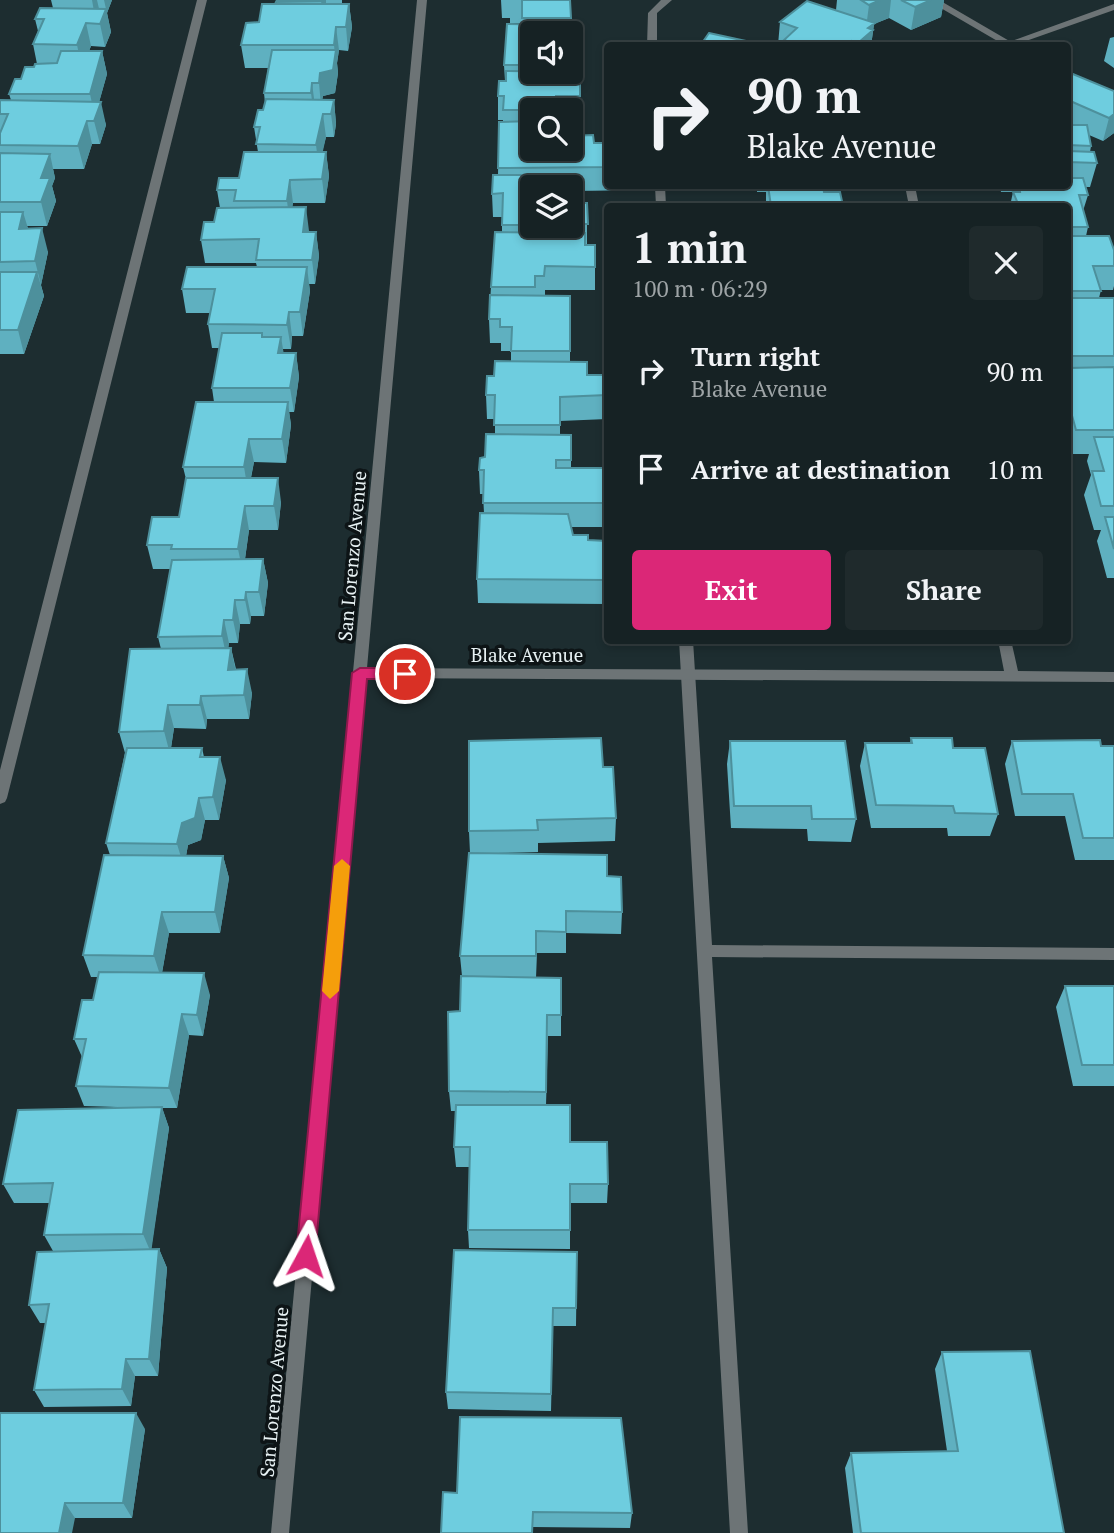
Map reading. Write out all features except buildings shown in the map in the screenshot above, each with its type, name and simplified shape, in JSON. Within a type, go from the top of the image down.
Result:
[{"type":"street","points":[[0,799],[202,0]]},
{"type":"street","name":"San Lorenzo Avenue","points":[[280,1533],[422,0]]},
{"type":"street","points":[[652,42],[650,15],[656,5],[667,0]]},
{"type":"street","points":[[932,0],[1003,42]]},
{"type":"street","points":[[1016,42],[1114,7]]},
{"type":"street","points":[[686,644],[739,1533]]},
{"type":"street","points":[[1005,644],[1012,676]]},
{"type":"street","name":"Blake Avenue","points":[[360,673],[1114,677]]},
{"type":"street","points":[[706,951],[1114,954]]},
{"type":"slow traffic","points":[[330,991],[342,866]]},
{"type":"route","points":[[306,1256],[360,673],[405,674]]}]
